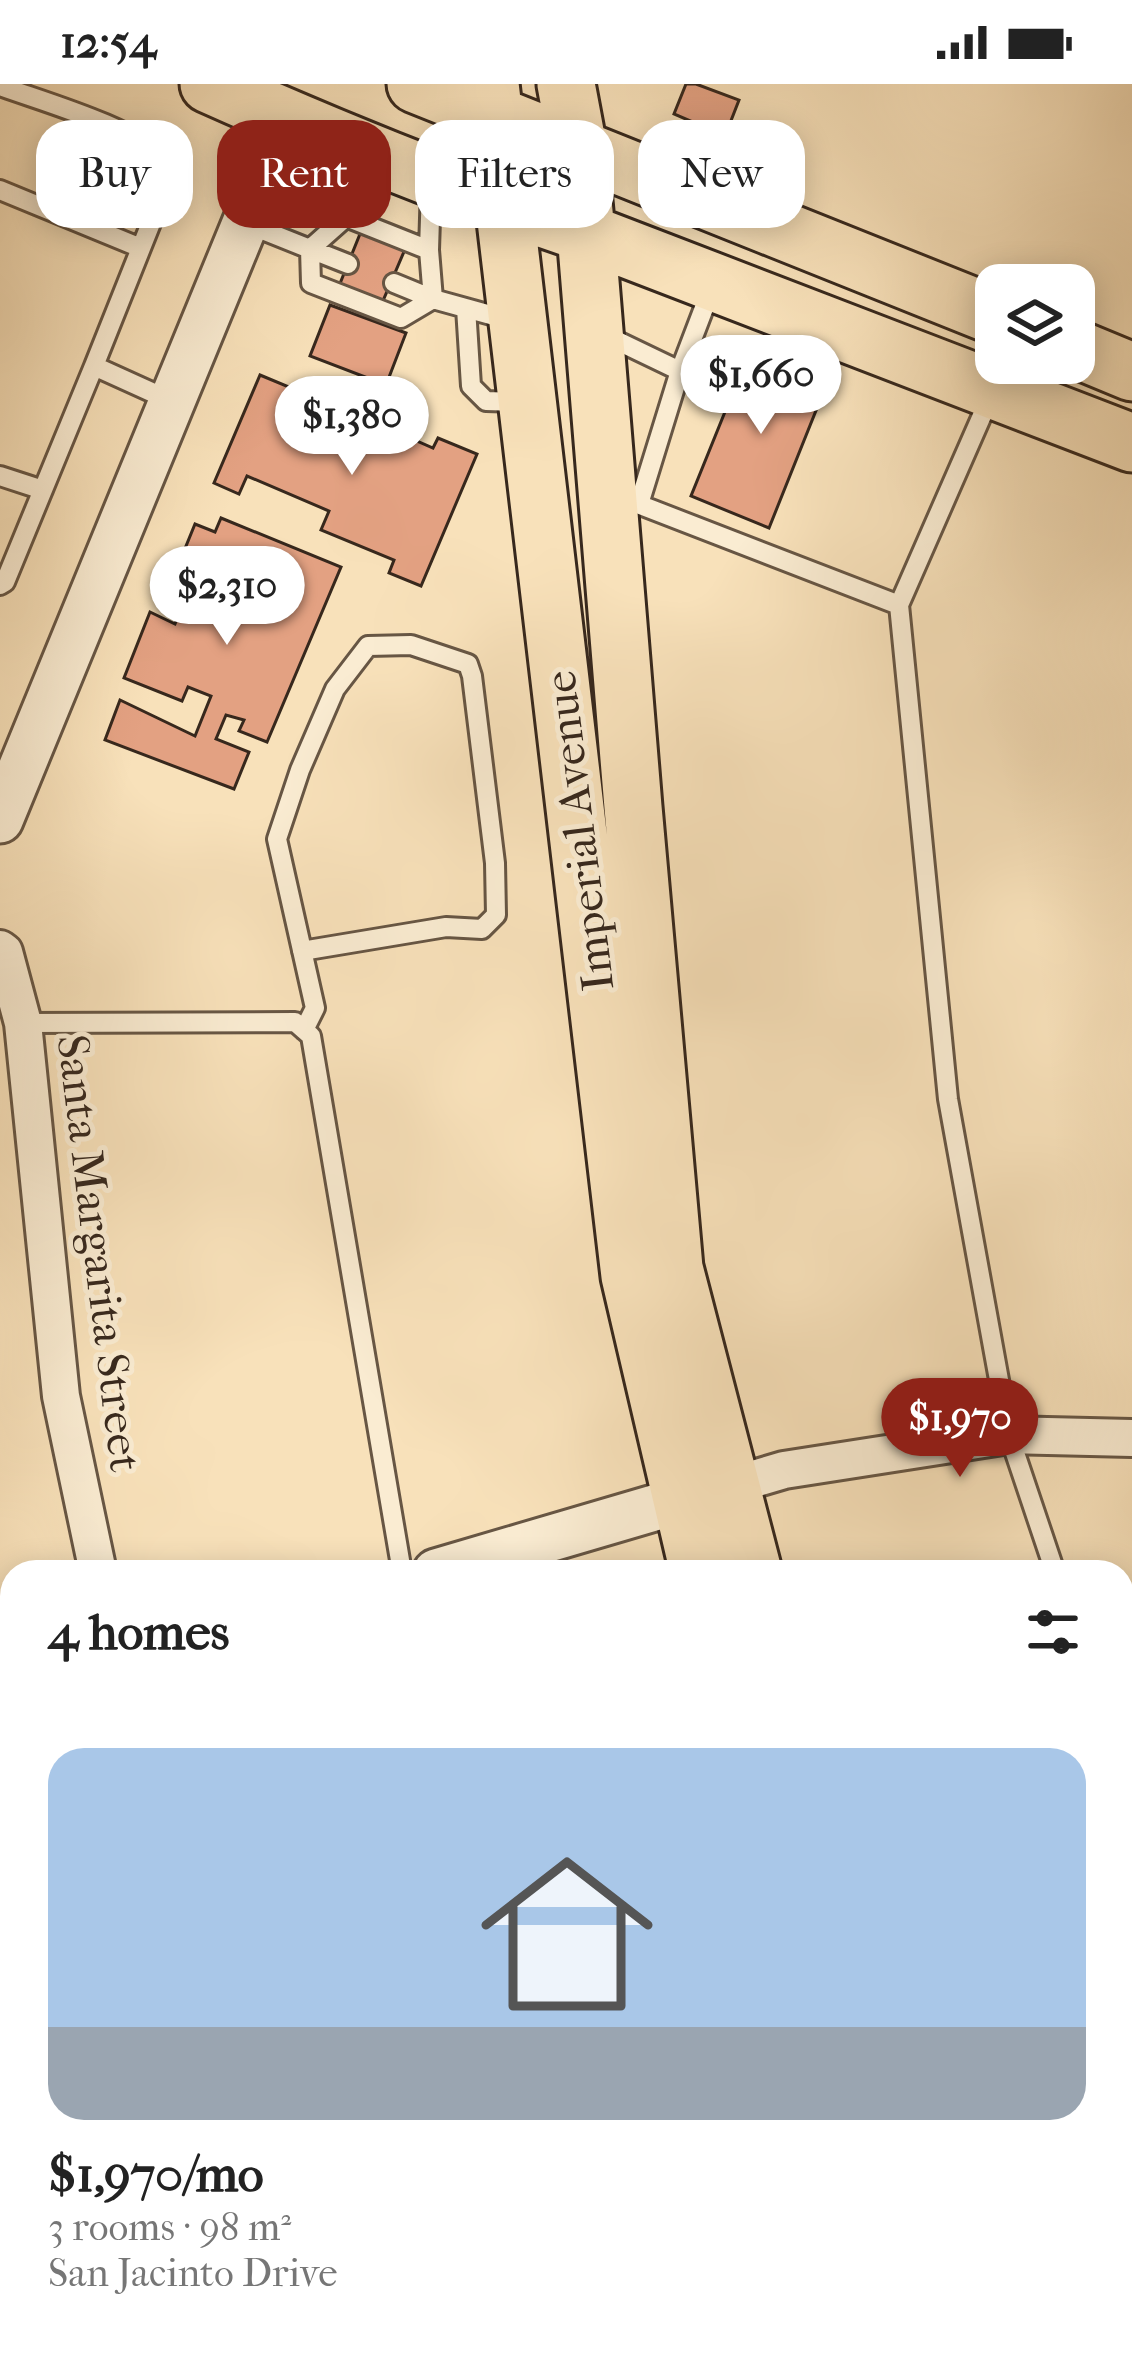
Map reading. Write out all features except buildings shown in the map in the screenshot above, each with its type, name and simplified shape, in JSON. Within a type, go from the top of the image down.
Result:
[{"type":"main road","points":[[209,84],[288,119]]},
{"type":"main road","points":[[416,84],[492,99],[529,120]]},
{"type":"main road","name":"Imperial Avenue","points":[[566,84],[573,120]]},
{"type":"main road","points":[[614,162],[975,308]]},
{"type":"main road","name":"Imperial Avenue","points":[[501,228],[492,315],[526,402],[629,1276],[705,1493],[746,1560]]},
{"type":"main road","points":[[574,228],[1132,443]]},
{"type":"main road","name":"Imperial Avenue","points":[[586,228],[594,329],[623,498],[674,1268],[705,1493],[701,1560]]},
{"type":"main road","points":[[1095,357],[1132,372]]},
{"type":"street","points":[[0,820],[242,228]]},
{"type":"street","name":"Santa Margarita Street","points":[[0,949],[23,1023],[61,1396],[95,1560]]},
{"type":"street","points":[[477,1560],[784,1470],[1009,1435],[1132,1438]]},
{"type":"lane","points":[[0,86],[131,136],[167,160],[166,182],[141,248],[0,585]]},
{"type":"lane","points":[[0,190],[141,248]]},
{"type":"lane","points":[[257,228],[348,264]]},
{"type":"lane","points":[[310,249],[334,228]]},
{"type":"lane","points":[[374,228],[429,250]]},
{"type":"lane","points":[[430,228],[433,298]]},
{"type":"lane","points":[[310,249],[311,283],[401,318],[433,298]]},
{"type":"lane","points":[[394,283],[492,315]]},
{"type":"lane","points":[[713,283],[623,498],[899,605]]},
{"type":"lane","points":[[594,329],[680,370]]},
{"type":"lane","points":[[94,366],[171,401]]},
{"type":"lane","points":[[993,391],[899,605],[948,1099],[1009,1435],[1051,1560]]},
{"type":"lane","points":[[0,476],[43,490]]},
{"type":"lane","points":[[302,951],[446,927],[482,929],[496,915],[495,863],[468,664],[411,645],[368,646],[335,689],[277,839],[302,951],[315,1008],[304,1030]]},
{"type":"lane","points":[[23,1023],[295,1022],[311,1036],[400,1560]]}]
